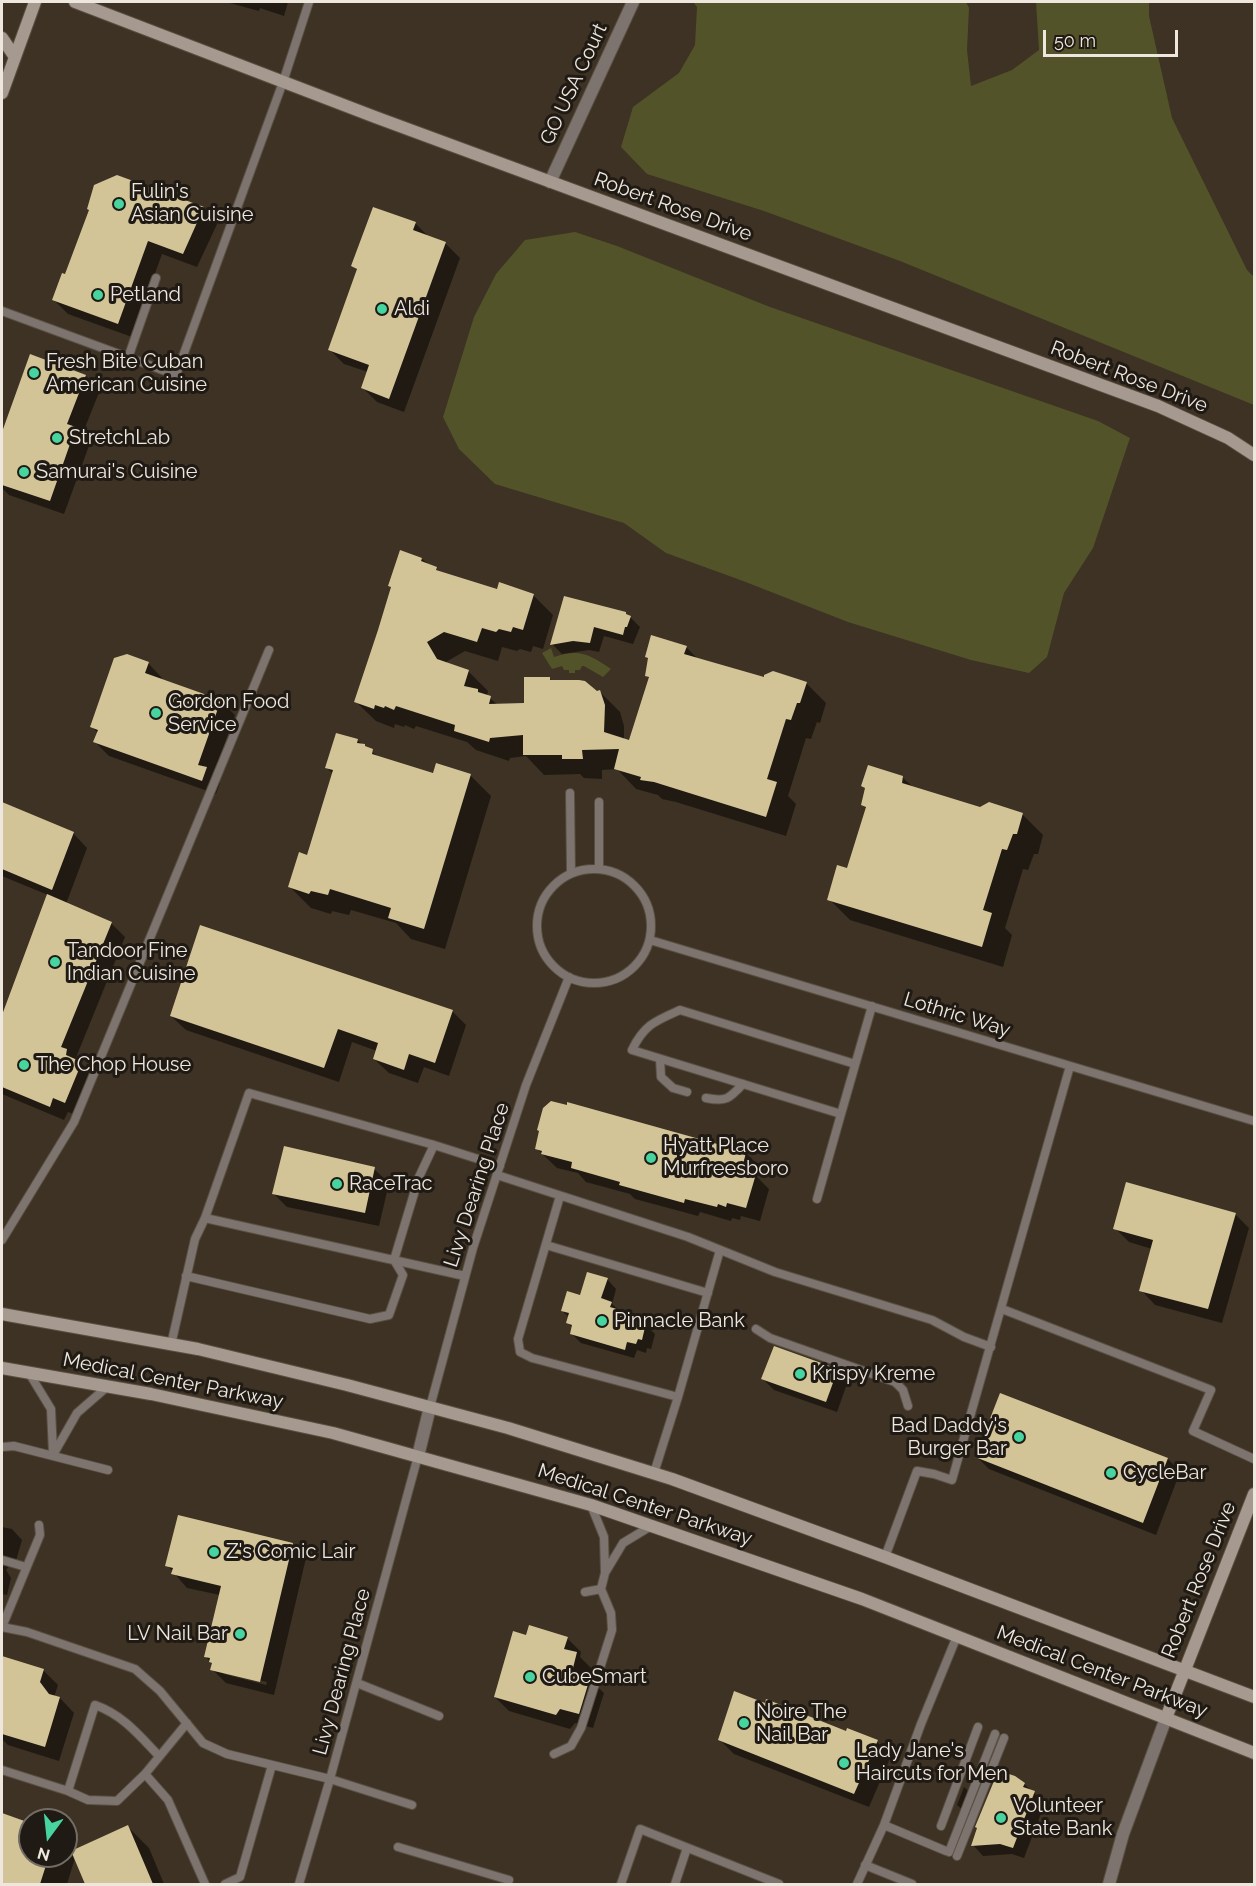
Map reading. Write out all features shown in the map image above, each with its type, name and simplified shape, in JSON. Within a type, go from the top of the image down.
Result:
[{"type":"main road","points":[[2,93],[36,2]]},
{"type":"main road","name":"Robert Rose Drive","points":[[75,2],[550,182],[1158,406],[1228,438],[1254,455]]},
{"type":"main road","points":[[2,38],[15,57]]},
{"type":"main road","name":"Medical Center Parkway","points":[[2,1314],[171,1345],[336,1382],[508,1428],[654,1473],[885,1557],[1254,1697]]},
{"type":"main road","name":"Medical Center Parkway","points":[[2,1368],[108,1386],[333,1433],[591,1505],[862,1599],[1254,1753]]},
{"type":"main road","name":"Robert Rose Drive","points":[[1166,1718],[1254,1494]]},
{"type":"street","name":"GO USA Court","points":[[550,182],[633,2]]},
{"type":"street","points":[[418,1456],[430,1407]]},
{"type":"street","name":"Robert Rose Drive","points":[[1109,1884],[1123,1834],[1166,1718]]},
{"type":"lane","points":[[2,311],[176,375],[283,82],[309,2]]},
{"type":"lane","points":[[128,358],[156,278]]},
{"type":"lane","points":[[2,1240],[74,1122],[269,651]]},
{"type":"lane","points":[[570,794],[571,873]]},
{"type":"lane","points":[[599,802],[599,868]]},
{"type":"lane","points":[[599,868],[618,873],[634,884],[646,900],[652,920],[650,940],[643,956],[632,970],[616,979],[598,983],[580,982],[563,975],[540,947],[537,929],[538,911],[546,893],[560,879],[571,873],[599,868]]},
{"type":"lane","name":"Lothric Way","points":[[650,940],[1254,1121]]},
{"type":"lane","name":"Livy Dearing Place","points":[[430,1407],[465,1276],[498,1171],[526,1085],[569,977]]},
{"type":"lane","points":[[817,1198],[872,1006]]},
{"type":"lane","points":[[841,1114],[632,1050],[638,1037],[651,1023],[680,1010],[855,1064]]},
{"type":"lane","points":[[660,1059],[661,1077],[673,1088],[687,1092]]},
{"type":"lane","points":[[885,1557],[917,1472],[934,1474],[952,1480],[1070,1066]]},
{"type":"lane","points":[[706,1098],[721,1101],[731,1097],[743,1084]]},
{"type":"lane","points":[[171,1345],[195,1239],[205,1218],[249,1093],[434,1145],[560,1196],[688,1237],[775,1272],[932,1320],[964,1337],[991,1347]]},
{"type":"lane","points":[[186,1276],[370,1319],[389,1315],[403,1275],[394,1260],[419,1177],[434,1145]]},
{"type":"lane","points":[[560,1196],[518,1339],[520,1352],[532,1358],[678,1397]]},
{"type":"lane","points":[[205,1218],[465,1276]]},
{"type":"lane","points":[[546,1245],[708,1293]]},
{"type":"lane","points":[[654,1473],[720,1250]]},
{"type":"lane","points":[[1002,1309],[1211,1390],[1193,1431],[1254,1459]]},
{"type":"lane","points":[[756,1329],[770,1338],[895,1382],[903,1390],[908,1406]]},
{"type":"lane","points":[[29,1373],[51,1409],[53,1455]]},
{"type":"lane","points":[[53,1455],[77,1413],[108,1386]]},
{"type":"lane","points":[[2,1447],[14,1446],[108,1470]]},
{"type":"lane","name":"Livy Dearing Place","points":[[2,1627],[27,1632],[135,1669],[159,1689],[203,1743],[227,1754],[330,1779],[418,1456]]},
{"type":"lane","points":[[554,1754],[571,1746],[581,1728],[612,1630],[611,1613],[601,1589],[605,1573],[604,1537],[591,1505]]},
{"type":"lane","points":[[2,1627],[40,1535],[39,1525]]},
{"type":"lane","points":[[605,1573],[623,1543],[651,1526]]},
{"type":"lane","points":[[2,1560],[26,1567]]},
{"type":"lane","points":[[585,1592],[601,1589]]},
{"type":"lane","points":[[2,1598],[12,1601]]},
{"type":"lane","points":[[857,1884],[884,1825],[921,1724],[957,1636]]},
{"type":"lane","points":[[357,1683],[439,1716]]},
{"type":"lane","points":[[68,1791],[95,1705],[111,1711],[126,1722],[159,1756]]},
{"type":"lane","points":[[2,1770],[68,1791],[88,1800],[117,1801],[188,1723]]},
{"type":"lane","points":[[941,1826],[978,1726]]},
{"type":"lane","points":[[951,1853],[995,1734]]},
{"type":"lane","points":[[951,1853],[1004,1737]]},
{"type":"lane","points":[[225,1884],[240,1877],[272,1765]]},
{"type":"lane","points":[[144,1774],[168,1800],[205,1884]]},
{"type":"lane","points":[[299,1884],[330,1779],[412,1805]]},
{"type":"lane","points":[[884,1825],[951,1853]]},
{"type":"lane","points":[[621,1884],[640,1829],[779,1884]]},
{"type":"lane","points":[[398,1847],[509,1880]]},
{"type":"lane","points":[[675,1884],[687,1848]]},
{"type":"lane","points":[[865,1865],[912,1884]]},
{"type":"shaded area","points":[[693,2],[966,2],[969,8],[967,50],[971,86],[1012,70],[1039,50],[1036,2],[1149,2],[1149,16],[1172,118],[1247,270],[1254,277],[1254,405],[900,261],[764,211],[647,174],[621,147],[633,107],[679,73],[695,45],[697,7]]},
{"type":"shaded area","points":[[575,232],[617,246],[770,307],[1098,421],[1130,438],[1093,548],[1064,593],[1047,657],[1029,673],[971,660],[848,622],[666,553],[624,523],[495,484],[459,449],[443,417],[474,317],[496,274],[525,240]]},
{"type":"shaded area","points":[[551,648],[554,657],[570,653],[583,654],[611,669],[603,677],[584,666],[580,670],[575,670],[575,673],[569,673],[569,670],[564,670],[562,666],[552,669],[542,653]]},
{"type":"building","points":[[117,175],[204,207],[183,254],[148,241],[118,324],[52,300],[62,273],[65,274],[89,210],[87,209],[94,185]]},
{"type":"building","name":"Aldi","points":[[373,207],[416,222],[413,230],[446,242],[389,399],[361,388],[369,365],[328,350],[357,269],[351,266]]},
{"type":"building","points":[[30,354],[86,375],[67,424],[76,427],[50,501],[2,485],[2,432]]},
{"type":"building","points":[[400,550],[422,558],[421,561],[437,567],[436,570],[497,589],[499,582],[534,594],[523,630],[513,627],[511,632],[499,629],[496,632],[482,628],[477,642],[444,632],[427,642],[437,659],[469,670],[464,686],[478,689],[478,692],[491,696],[489,704],[524,703],[524,677],[585,681],[597,691],[600,690],[605,705],[604,732],[629,740],[649,677],[645,676],[648,658],[645,657],[651,635],[687,646],[684,654],[764,677],[773,671],[807,682],[791,720],[786,719],[767,779],[777,782],[766,817],[654,782],[640,780],[641,777],[614,769],[619,749],[582,750],[583,759],[562,759],[562,755],[523,755],[523,735],[490,738],[489,742],[454,731],[455,725],[396,706],[394,710],[375,705],[374,709],[354,702],[378,630],[391,587],[388,586]]},
{"type":"building","points":[[564,596],[626,612],[631,616],[623,635],[594,627],[590,643],[573,641],[550,645]]},
{"type":"building","name":"Gordon Food Service","points":[[127,654],[149,662],[145,673],[221,700],[198,765],[207,767],[202,781],[93,742],[98,730],[90,727],[114,658]]},
{"type":"building","points":[[336,733],[358,739],[357,743],[365,744],[373,749],[372,754],[433,773],[436,763],[471,774],[424,929],[388,918],[391,908],[330,889],[328,895],[311,891],[309,894],[288,887],[299,852],[307,855],[333,770],[325,768]]},
{"type":"building","points":[[868,765],[903,776],[902,783],[980,807],[989,802],[1023,813],[1017,834],[1013,834],[1007,850],[1002,849],[983,910],[992,913],[982,947],[827,900],[837,865],[847,868],[866,807],[861,805],[865,788],[861,786]]},
{"type":"building","points":[[2,802],[74,832],[52,890],[2,869]]},
{"type":"building","points":[[47,894],[112,922],[61,1047],[67,1049],[66,1055],[82,1062],[65,1103],[53,1098],[50,1107],[2,1087],[2,1015]]},
{"type":"building","points":[[200,925],[453,1010],[435,1063],[409,1054],[404,1070],[373,1059],[378,1043],[338,1029],[324,1068],[170,1016]]},
{"type":"building","name":"Hyatt Place Murfreesboro","points":[[551,1101],[567,1105],[567,1102],[746,1152],[742,1170],[756,1174],[746,1208],[727,1203],[726,1207],[718,1204],[717,1207],[685,1199],[684,1203],[619,1185],[620,1182],[571,1168],[572,1162],[541,1154],[542,1151],[535,1149],[539,1131],[537,1130],[543,1108]]},
{"type":"building","points":[[284,1146],[375,1167],[365,1213],[272,1194]]},
{"type":"building","points":[[1126,1182],[1236,1213],[1208,1309],[1139,1291],[1153,1240],[1113,1229]]},
{"type":"building","name":"Pinnacle Bank","points":[[587,1272],[608,1278],[601,1298],[612,1302],[610,1307],[630,1313],[628,1318],[646,1323],[642,1340],[638,1339],[636,1344],[627,1342],[625,1350],[570,1334],[572,1325],[566,1323],[569,1313],[561,1311],[567,1291],[580,1295]]},
{"type":"building","name":"Krispy Kreme","points":[[774,1346],[838,1369],[826,1402],[761,1379]]},
{"type":"building","points":[[1000,1393],[1168,1458],[1143,1523],[975,1457]]},
{"type":"building","points":[[178,1515],[293,1543],[260,1682],[210,1670],[212,1663],[209,1662],[210,1658],[204,1657],[221,1586],[171,1574],[173,1568],[165,1566]]},
{"type":"building","points":[[529,1625],[568,1637],[564,1649],[577,1652],[572,1672],[590,1678],[579,1714],[560,1709],[556,1715],[494,1697],[513,1631],[526,1635]]},
{"type":"building","points":[[2,1656],[44,1669],[40,1682],[49,1694],[60,1697],[45,1747],[2,1734]]},
{"type":"building","points":[[734,1691],[765,1703],[766,1699],[846,1731],[847,1728],[878,1740],[854,1794],[718,1740]]},
{"type":"building","name":"Volunteer State Bank","points":[[1000,1771],[1015,1776],[1025,1783],[1023,1787],[1035,1791],[1013,1848],[1000,1844],[971,1846],[977,1828],[975,1827]]},
{"type":"building","points":[[2,1813],[18,1819],[18,1868],[45,1868],[40,1884],[2,1884]]},
{"type":"building","points":[[128,1825],[153,1884],[85,1884],[78,1868],[78,1848]]},
{"type":"place","name":"Fulin's Asian Cuisine","points":[[119,204]]},
{"type":"place","name":"Petland","points":[[98,295]]},
{"type":"place","name":"Aldi","points":[[382,309]]},
{"type":"place","name":"Fresh Bite Cuban American Cuisine","points":[[34,373]]},
{"type":"place","name":"StretchLab","points":[[57,438]]},
{"type":"place","name":"Samurai's Cuisine","points":[[24,472]]},
{"type":"place","name":"Gordon Food Service","points":[[156,713]]},
{"type":"place","name":"Tandoor Fine Indian Cuisine","points":[[55,962]]},
{"type":"place","name":"The Chop House","points":[[24,1065]]},
{"type":"place","name":"Hyatt Place Murfreesboro","points":[[651,1158]]},
{"type":"place","name":"RaceTrac","points":[[337,1184]]},
{"type":"place","name":"Pinnacle Bank","points":[[602,1321]]},
{"type":"place","name":"Krispy Kreme","points":[[800,1374]]},
{"type":"place","name":"Bad Daddy's Burger Bar","points":[[1019,1437]]},
{"type":"place","name":"CycleBar","points":[[1111,1473]]},
{"type":"place","name":"Z's Comic Lair","points":[[214,1552]]},
{"type":"place","name":"LV Nail Bar","points":[[240,1634]]},
{"type":"place","name":"CubeSmart","points":[[530,1677]]},
{"type":"place","name":"Noire The Nail Bar","points":[[744,1723]]},
{"type":"place","name":"Lady Jane's Haircuts for Men","points":[[844,1763]]},
{"type":"place","name":"Volunteer State Bank","points":[[1001,1818]]}]
